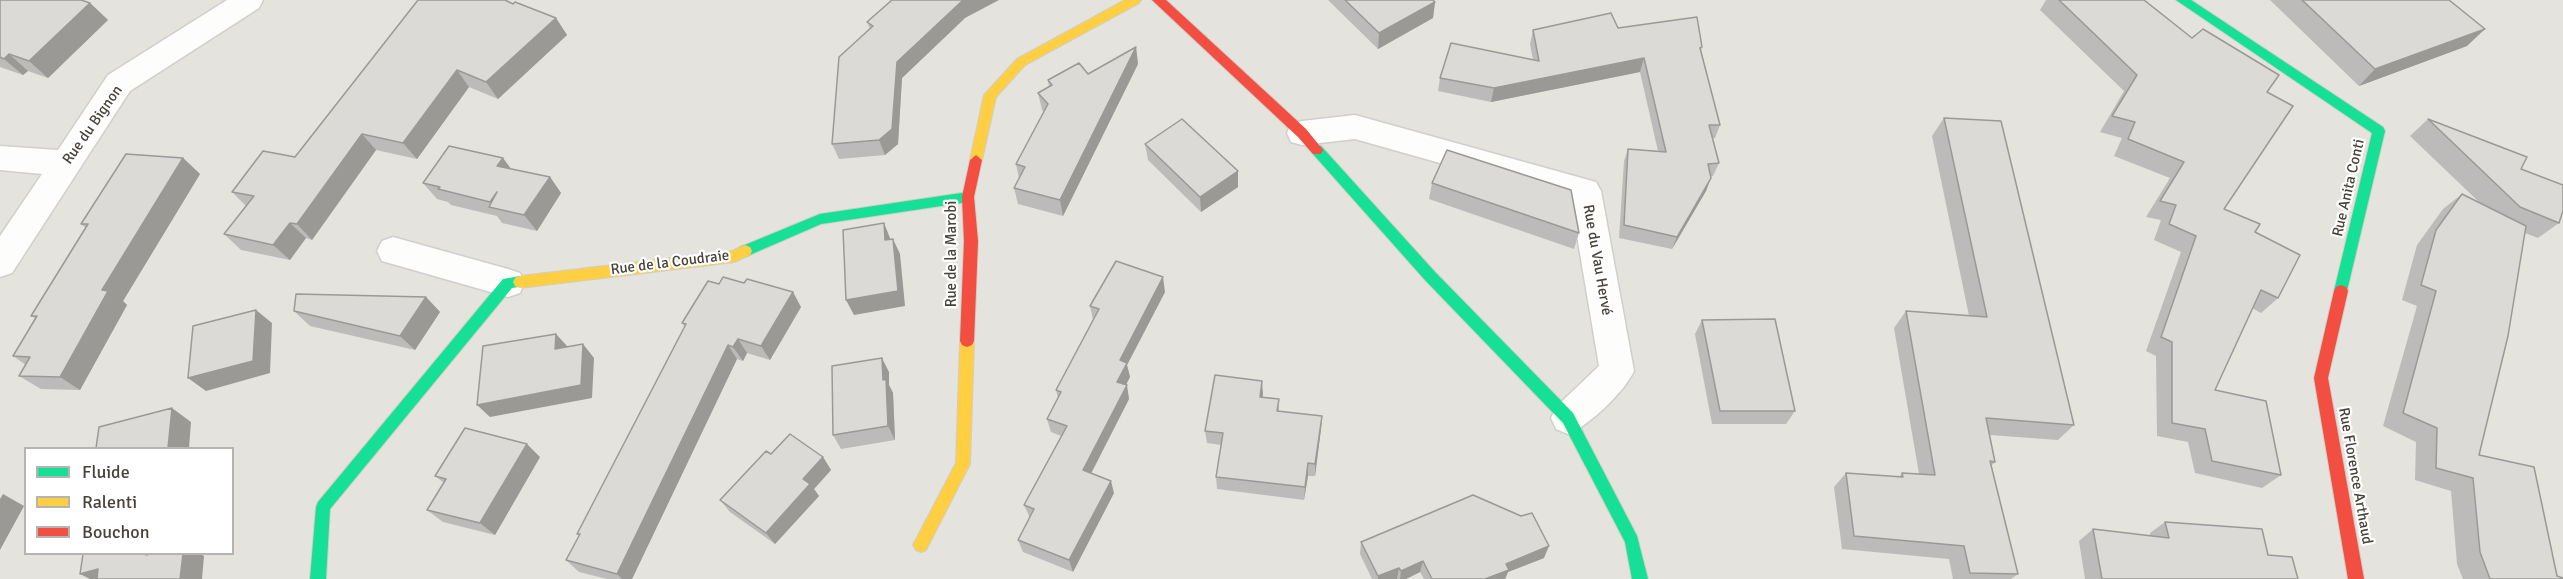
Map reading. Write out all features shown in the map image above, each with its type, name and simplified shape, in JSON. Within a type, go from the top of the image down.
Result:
[{"type":"street","name":"Rue du Bignon","points":[[0,263],[119,83],[249,0]]},
{"type":"street","name":"Rue de la Marobi","points":[[921,545],[963,464],[971,241],[968,197],[990,95],[1021,62],[1135,0]]},
{"type":"street","points":[[1158,0],[1302,134],[1430,276],[1568,418],[1632,542],[1640,579]]},
{"type":"street","name":"Rue Anita Conti","points":[[2182,0],[2379,131],[2321,378]]},
{"type":"street","name":"Rue du Vau Hervé","points":[[1302,134],[1355,127],[1584,191],[1617,371],[1568,418]]},
{"type":"street","points":[[0,158],[67,163]]},
{"type":"street","name":"Rue de la Coudraie","points":[[393,251],[508,283],[734,256],[820,219],[968,197]]},
{"type":"street","points":[[318,579],[323,507],[508,283]]},
{"type":"street","name":"Rue Florence Arthaud","points":[[2321,378],[2356,579]]},
{"type":"shaded area","points":[[0,0],[2563,0],[2563,579],[0,579]]},
{"type":"building","points":[[0,0],[81,0],[90,3],[29,61],[9,54],[4,59],[0,57]]},
{"type":"building","points":[[418,0],[505,0],[556,18],[486,82],[457,70],[403,143],[362,134],[297,224],[290,223],[273,245],[224,234],[254,196],[232,192],[263,151],[295,157]]},
{"type":"building","points":[[892,0],[965,0],[897,62],[892,129],[879,140],[832,144],[839,57],[873,26],[867,22]]},
{"type":"building","points":[[1345,0],[1433,0],[1435,2],[1379,33]]},
{"type":"building","points":[[2059,0],[2144,0],[2192,38],[2203,29],[2279,75],[2267,92],[2293,106],[2224,209],[2260,224],[2255,232],[2300,255],[2278,298],[2261,290],[2215,390],[2266,401],[2281,475],[2212,461],[2205,429],[2172,423],[2172,342],[2161,337],[2196,236],[2169,224],[2176,205],[2160,201],[2184,162],[2128,139],[2135,122],[2112,116],[2137,75]]},
{"type":"building","points":[[2302,0],[2449,0],[2485,29],[2375,69]]},
{"type":"building","points":[[1611,13],[1618,28],[1697,17],[1702,47],[1700,48],[1720,125],[1709,125],[1719,163],[1708,164],[1711,178],[1677,237],[1624,225],[1628,149],[1666,152],[1644,58],[1494,88],[1440,78],[1451,43],[1539,61],[1533,30]]},
{"type":"building","points":[[1136,47],[1060,200],[1014,188],[1025,167],[1016,164],[1048,104],[1038,93],[1052,85],[1048,80],[1079,63],[1088,74]]},
{"type":"building","points":[[1944,118],[2001,121],[2074,425],[1986,418],[1995,462],[1990,461],[2018,574],[1970,573],[1964,546],[1854,536],[1846,473],[1903,477],[1902,473],[1935,475],[1906,311],[1987,317]]},
{"type":"building","points":[[1182,119],[1238,171],[1200,197],[1145,144]]},
{"type":"building","points":[[2428,119],[2527,157],[2521,169],[2563,185],[2563,211],[2559,223],[2520,207]]},
{"type":"building","points":[[449,146],[503,158],[497,166],[550,177],[524,215],[489,207],[497,192],[490,202],[423,183]]},
{"type":"building","points":[[1447,150],[1571,190],[1579,233],[1432,183]]},
{"type":"building","points":[[126,154],[183,158],[102,290],[108,291],[60,377],[19,376],[30,357],[13,356],[37,316],[31,316],[88,224],[81,224]]},
{"type":"building","points":[[2462,194],[2526,226],[2508,336],[2479,455],[2534,467],[2557,576],[2563,579],[2490,579],[2480,552],[2473,478],[2436,468],[2437,428],[2403,413],[2436,291],[2421,285],[2436,230]]},
{"type":"building","points":[[884,223],[885,240],[893,239],[898,291],[846,300],[843,230]]},
{"type":"building","points":[[1116,261],[1163,277],[1120,360],[1127,363],[1117,382],[1127,385],[1083,470],[1111,481],[1069,560],[1018,540],[1034,509],[1024,505],[1067,426],[1047,419],[1061,392],[1056,390],[1099,309],[1090,306]]},
{"type":"building","points":[[723,277],[744,283],[747,279],[793,292],[761,346],[738,339],[733,347],[728,345],[617,574],[566,560],[580,534],[577,534],[686,324],[682,323],[708,281],[719,284]]},
{"type":"building","points":[[296,294],[426,297],[400,336],[294,311]]},
{"type":"building","points":[[256,310],[253,361],[188,378],[193,326]]},
{"type":"building","points":[[1775,319],[1795,411],[1720,411],[1702,320]]},
{"type":"building","points":[[556,334],[555,349],[583,344],[581,385],[477,405],[483,346]]},
{"type":"building","points":[[882,358],[883,380],[886,379],[888,426],[833,435],[832,366]]},
{"type":"building","points":[[1215,375],[1262,381],[1260,397],[1279,399],[1277,411],[1322,416],[1315,464],[1308,463],[1305,487],[1216,477],[1223,433],[1205,431]]},
{"type":"building","points":[[172,408],[168,447],[96,447],[99,427]]},
{"type":"building","points":[[465,428],[527,444],[480,523],[427,510],[446,479],[435,476]]},
{"type":"building","points":[[790,434],[823,457],[803,479],[810,484],[766,533],[720,500],[766,451],[771,454]]},
{"type":"building","points":[[1473,495],[1521,516],[1532,513],[1549,546],[1506,564],[1509,570],[1485,579],[1432,579],[1423,561],[1401,571],[1399,568],[1378,576],[1361,542]]},
{"type":"building","points":[[2165,522],[2262,529],[2268,555],[2292,557],[2298,579],[2102,579],[2093,529],[2169,538]]},
{"type":"building","points":[[83,555],[183,555],[180,579],[97,579],[98,569],[80,574]]},
{"type":"traffic: fast","points":[[2182,0],[2379,131],[2341,291]]},
{"type":"traffic: fast","points":[[1317,150],[1430,276],[1568,418],[1632,541],[1640,579]]},
{"type":"traffic: fast","points":[[745,251],[820,219],[968,197]]},
{"type":"traffic: fast","points":[[318,579],[323,507],[508,283],[520,282]]},
{"type":"traffic: slow","points":[[976,160],[990,95],[1021,62],[1135,0]]},
{"type":"traffic: slow","points":[[520,282],[734,256],[745,251]]},
{"type":"traffic: slow","points":[[921,545],[963,464],[967,341]]},
{"type":"traffic: jam","points":[[1158,0],[1302,133],[1317,150]]},
{"type":"traffic: jam","points":[[967,341],[971,241],[968,197],[976,160]]},
{"type":"traffic: jam","points":[[2341,291],[2321,378],[2356,579]]}]
